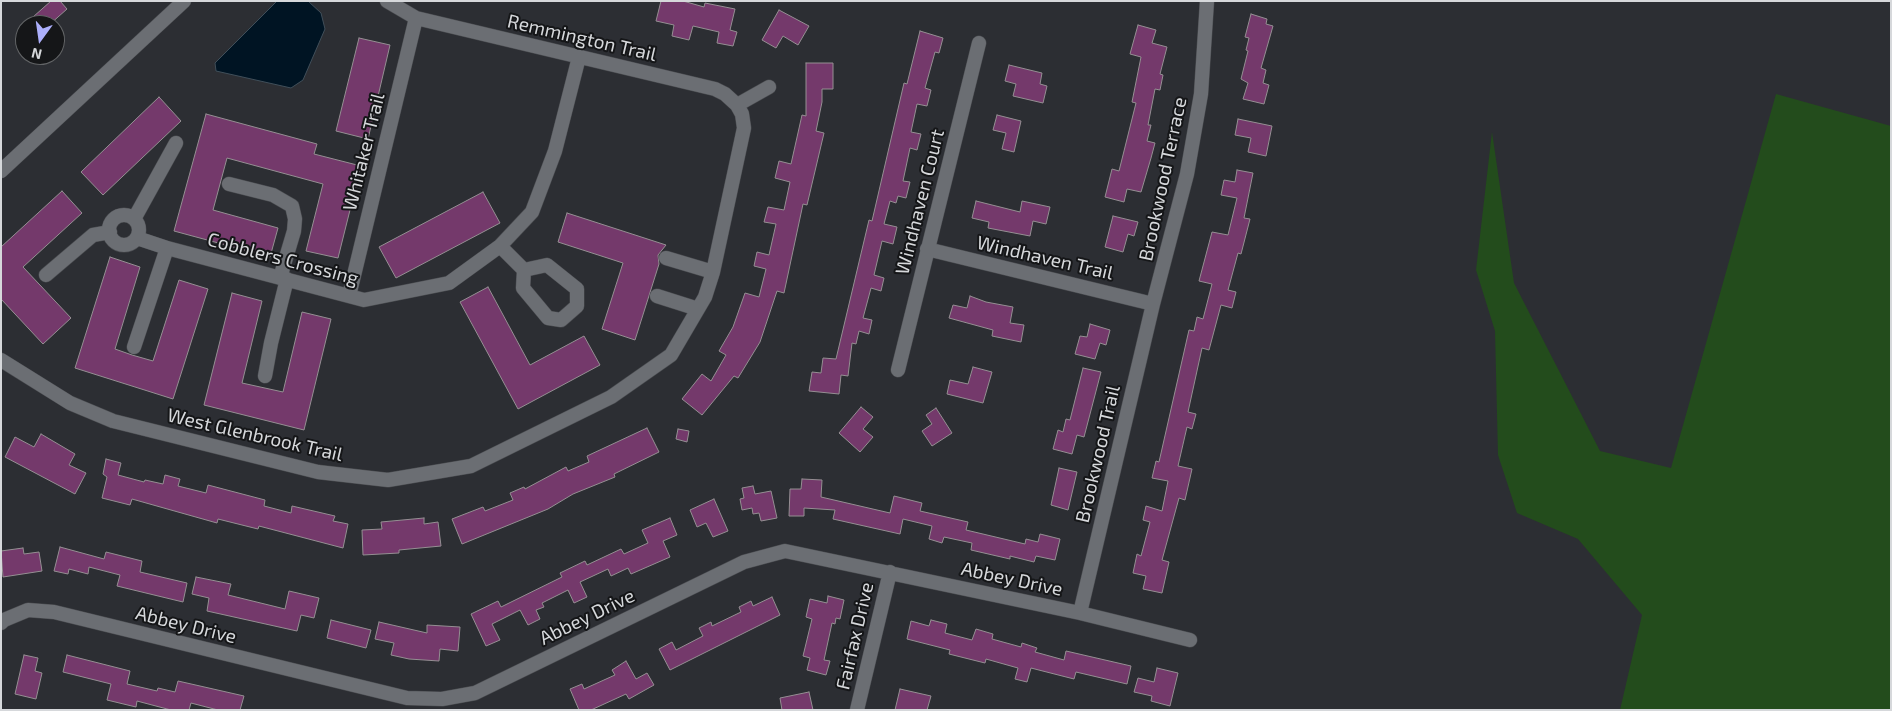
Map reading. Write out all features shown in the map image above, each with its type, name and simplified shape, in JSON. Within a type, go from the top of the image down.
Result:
[{"type":"street","points":[[1,171],[184,1]]},
{"type":"street","name":"Remmington Trail","points":[[387,1],[416,18],[715,89],[725,94],[737,106]]},
{"type":"street","name":"Brookwood Terrace","points":[[1153,304],[1187,174],[1201,94],[1207,1]]},
{"type":"street","name":"Whitaker Trail","points":[[349,296],[416,18]]},
{"type":"street","name":"Windhaven Court","points":[[898,370],[979,44]]},
{"type":"street","name":"Cobblers Crossing","points":[[110,232],[113,239],[120,244],[130,244],[137,238],[167,248],[364,300],[449,283],[500,246],[532,212],[555,150],[579,57]]},
{"type":"street","points":[[737,106],[769,88]]},
{"type":"street","name":"West Glenbrook Trail","points":[[2,362],[70,403],[113,421],[318,472],[388,480],[472,466],[611,397],[671,355],[698,309],[714,272],[744,128],[742,114],[737,106]]},
{"type":"street","points":[[134,219],[176,143]]},
{"type":"street","points":[[229,184],[273,195],[292,206],[294,231],[265,376]]},
{"type":"street","points":[[46,276],[93,235],[110,232],[110,226],[116,218],[125,215],[134,219],[139,228],[137,238]]},
{"type":"street","points":[[500,246],[524,270]]},
{"type":"street","points":[[134,348],[167,248]]},
{"type":"street","name":"Windhaven Trail","points":[[927,249],[1153,304]]},
{"type":"street","points":[[666,258],[714,272]]},
{"type":"street","points":[[656,296],[698,309]]},
{"type":"street","name":"Brookwood Trail","points":[[1080,613],[1153,304]]},
{"type":"street","name":"Abbey Drive","points":[[1,623],[28,610],[54,612],[407,698],[442,699],[475,693],[744,562],[785,551],[1080,613],[1190,640]]},
{"type":"street","name":"Fairfax Drive","points":[[857,710],[890,572]]},
{"type":"green space","points":[[1776,94],[1891,126],[1891,710],[1620,710],[1642,615],[1578,539],[1517,513],[1498,455],[1495,331],[1476,270],[1492,132],[1514,283],[1600,451],[1671,468]]},
{"type":"water","points":[[277,1],[308,1],[321,13],[325,29],[303,80],[291,88],[216,71],[215,63]]},
{"type":"building","points":[[51,1],[60,1],[67,9],[60,15],[35,15]]},
{"type":"building","points":[[661,1],[683,1],[704,7],[705,3],[735,9],[730,30],[737,32],[733,46],[717,43],[719,32],[693,26],[689,40],[672,36],[674,25],[656,21]]},
{"type":"building","points":[[779,10],[809,26],[798,45],[783,36],[776,48],[762,40]]},
{"type":"building","points":[[1251,14],[1267,19],[1266,24],[1273,26],[1261,68],[1266,70],[1263,83],[1269,85],[1264,104],[1243,99],[1248,83],[1241,79],[1248,51],[1246,50],[1249,38],[1245,37]]},
{"type":"building","points":[[1138,25],[1156,30],[1152,43],[1167,47],[1160,74],[1163,75],[1160,90],[1155,89],[1148,125],[1151,125],[1147,141],[1155,143],[1151,158],[1141,192],[1127,189],[1124,202],[1105,197],[1112,169],[1119,171],[1136,103],[1132,102],[1141,57],[1130,54]]},
{"type":"building","points":[[920,31],[943,38],[939,53],[935,52],[925,88],[931,90],[927,106],[917,104],[911,132],[921,134],[917,150],[910,148],[903,181],[910,182],[906,198],[898,196],[896,203],[890,201],[884,224],[897,227],[893,244],[882,241],[874,275],[884,278],[881,291],[871,288],[863,318],[872,320],[869,334],[859,331],[856,344],[852,343],[848,376],[841,375],[839,394],[809,391],[812,372],[821,373],[823,358],[836,359],[869,220],[872,221],[904,83],[907,84]]},
{"type":"building","points":[[359,38],[390,45],[368,139],[336,131]]},
{"type":"building","points":[[806,63],[833,63],[833,89],[822,89],[822,102],[816,131],[824,133],[807,205],[803,204],[784,293],[777,291],[760,342],[738,378],[734,376],[702,415],[682,399],[702,374],[711,381],[726,355],[719,351],[733,327],[745,293],[759,297],[766,269],[754,266],[757,252],[769,255],[776,224],[764,222],[768,207],[784,210],[790,182],[775,178],[779,161],[791,164],[802,115],[806,116]]},
{"type":"building","points":[[1009,65],[1042,73],[1040,84],[1047,86],[1043,103],[1013,96],[1016,84],[1005,81]]},
{"type":"building","points":[[159,97],[181,121],[103,195],[81,172]]},
{"type":"building","points":[[206,114],[317,144],[314,154],[361,166],[338,258],[306,251],[323,184],[227,158],[213,210],[278,228],[270,257],[174,231]]},
{"type":"building","points":[[997,115],[1021,121],[1014,152],[1002,149],[1006,133],[993,130]]},
{"type":"building","points":[[1238,119],[1272,126],[1266,156],[1248,152],[1251,138],[1235,135]]},
{"type":"building","points":[[1237,170],[1253,173],[1244,218],[1250,219],[1241,254],[1238,253],[1228,290],[1236,292],[1232,308],[1221,305],[1209,350],[1202,348],[1188,412],[1196,414],[1192,429],[1187,427],[1178,466],[1192,469],[1185,500],[1179,498],[1162,560],[1169,562],[1162,593],[1143,589],[1146,576],[1133,573],[1137,554],[1141,556],[1150,522],[1143,520],[1146,506],[1162,511],[1168,481],[1152,478],[1156,461],[1159,462],[1189,330],[1194,331],[1197,317],[1203,319],[1212,284],[1199,281],[1212,232],[1228,235],[1237,198],[1221,195],[1224,180],[1235,182]]},
{"type":"building","points":[[62,191],[82,213],[23,267],[71,318],[43,344],[1,299],[1,247]]},
{"type":"building","points":[[483,192],[500,223],[396,278],[379,247]]},
{"type":"building","points":[[976,201],[1020,212],[1022,201],[1050,207],[1046,224],[1033,221],[1030,236],[988,228],[989,222],[972,218]]},
{"type":"building","points":[[567,213],[666,245],[658,255],[659,264],[635,340],[602,329],[623,263],[558,242]]},
{"type":"building","points":[[1113,216],[1138,222],[1134,236],[1128,234],[1123,252],[1105,247]]},
{"type":"building","points":[[110,257],[140,267],[115,349],[132,355],[153,361],[179,280],[208,289],[173,399],[75,368]]},
{"type":"building","points":[[488,287],[530,365],[584,336],[600,365],[518,409],[460,302]]},
{"type":"building","points":[[232,293],[262,301],[242,383],[283,392],[302,312],[331,319],[304,430],[204,405]]},
{"type":"building","points":[[970,296],[986,302],[1013,307],[1010,323],[1024,325],[1021,342],[992,336],[993,330],[949,318],[953,305],[967,308]]},
{"type":"building","points":[[1090,324],[1110,330],[1106,345],[1100,343],[1095,359],[1075,354],[1080,336],[1087,337]]},
{"type":"building","points":[[973,367],[992,372],[983,403],[947,394],[950,380],[968,384]]},
{"type":"building","points":[[1083,368],[1101,372],[1084,437],[1077,435],[1072,454],[1053,449],[1058,430],[1063,432],[1066,419],[1070,420]]},
{"type":"building","points":[[861,407],[873,417],[863,429],[873,437],[860,452],[839,433]]},
{"type":"building","points":[[936,408],[952,433],[932,446],[922,431],[932,424],[926,415]]},
{"type":"building","points":[[647,428],[659,452],[614,474],[615,477],[573,494],[548,509],[462,544],[452,519],[483,507],[485,511],[513,500],[510,493],[524,487],[525,489],[566,467],[568,471],[589,462],[587,456]]},
{"type":"building","points":[[678,429],[689,431],[687,442],[676,439]]},
{"type":"building","points":[[41,434],[75,454],[69,465],[86,473],[75,494],[5,457],[15,437],[34,447]]},
{"type":"building","points":[[106,459],[121,463],[118,475],[144,482],[145,480],[163,484],[165,475],[180,479],[178,486],[206,493],[208,485],[265,500],[264,506],[291,513],[292,506],[335,516],[333,521],[348,524],[343,548],[259,526],[258,529],[218,519],[217,523],[132,499],[130,505],[102,498],[107,477],[103,474]]},
{"type":"building","points":[[1059,468],[1077,472],[1068,510],[1051,505]]},
{"type":"building","points":[[802,479],[822,480],[821,497],[890,513],[894,496],[922,503],[920,511],[968,522],[966,530],[1025,544],[1026,539],[1038,542],[1040,534],[1060,539],[1055,560],[1036,556],[1034,562],[1010,556],[1010,559],[971,550],[972,543],[944,537],[942,543],[929,539],[932,526],[903,519],[900,534],[833,519],[835,510],[804,508],[804,516],[789,516],[790,489],[801,489]]},
{"type":"building","points":[[753,486],[755,494],[771,491],[777,518],[761,521],[759,513],[753,514],[752,508],[742,510],[740,499],[744,498],[742,488]]},
{"type":"building","points":[[714,499],[728,531],[713,537],[706,523],[697,527],[690,510]]},
{"type":"building","points":[[424,518],[424,524],[438,522],[441,546],[399,550],[399,553],[363,555],[362,530],[382,529],[381,522]]},
{"type":"building","points":[[670,518],[677,535],[663,541],[670,557],[631,574],[628,568],[611,576],[608,569],[580,582],[587,597],[574,603],[568,590],[542,603],[544,607],[536,610],[540,619],[528,625],[520,610],[492,624],[500,640],[486,646],[471,614],[498,601],[501,607],[562,577],[560,573],[585,561],[587,565],[621,549],[624,554],[648,543],[642,530]]},
{"type":"building","points":[[60,547],[104,559],[106,552],[142,561],[140,572],[187,583],[183,602],[117,586],[120,575],[89,567],[88,574],[69,569],[68,574],[54,571]]},
{"type":"building","points":[[23,548],[24,554],[39,552],[42,571],[3,577],[1,551]]},
{"type":"building","points":[[196,577],[231,584],[228,595],[285,609],[289,591],[319,598],[314,618],[301,615],[297,631],[207,611],[209,598],[192,594]]},
{"type":"building","points":[[828,596],[844,600],[840,619],[836,618],[835,624],[832,623],[824,660],[830,661],[826,675],[807,670],[810,658],[803,656],[812,619],[806,617],[810,599],[827,603]]},
{"type":"building","points":[[772,597],[780,615],[670,670],[659,649],[672,642],[676,650],[703,636],[699,628],[711,622],[712,626],[741,612],[739,607],[751,601],[753,606]]},
{"type":"building","points":[[331,620],[371,630],[366,648],[327,638]]},
{"type":"building","points":[[931,620],[947,624],[945,633],[972,640],[976,629],[993,634],[992,639],[1021,647],[1022,643],[1037,648],[1035,652],[1064,660],[1066,651],[1131,666],[1127,684],[1076,672],[1074,679],[1031,668],[1027,682],[1015,679],[1018,668],[986,659],[985,663],[949,654],[950,650],[907,639],[911,621],[929,626]]},
{"type":"building","points":[[379,622],[427,633],[427,625],[460,627],[458,651],[440,649],[439,661],[409,659],[391,655],[394,643],[375,639]]},
{"type":"building","points":[[24,655],[38,658],[35,671],[42,673],[36,699],[15,694]]},
{"type":"building","points":[[67,655],[130,671],[127,684],[157,691],[158,688],[175,692],[178,681],[244,696],[240,710],[218,710],[191,703],[189,710],[171,710],[137,701],[136,707],[107,700],[111,684],[63,672]]},
{"type":"building","points":[[626,661],[636,679],[647,673],[654,685],[629,699],[626,694],[591,710],[579,710],[570,689],[582,684],[584,689],[615,675],[612,670]]},
{"type":"building","points":[[1157,668],[1178,673],[1170,706],[1151,701],[1152,696],[1134,692],[1138,678],[1154,682]]},
{"type":"building","points":[[900,689],[931,696],[927,710],[895,710]]},
{"type":"building","points":[[809,692],[813,710],[782,710],[780,698]]}]
